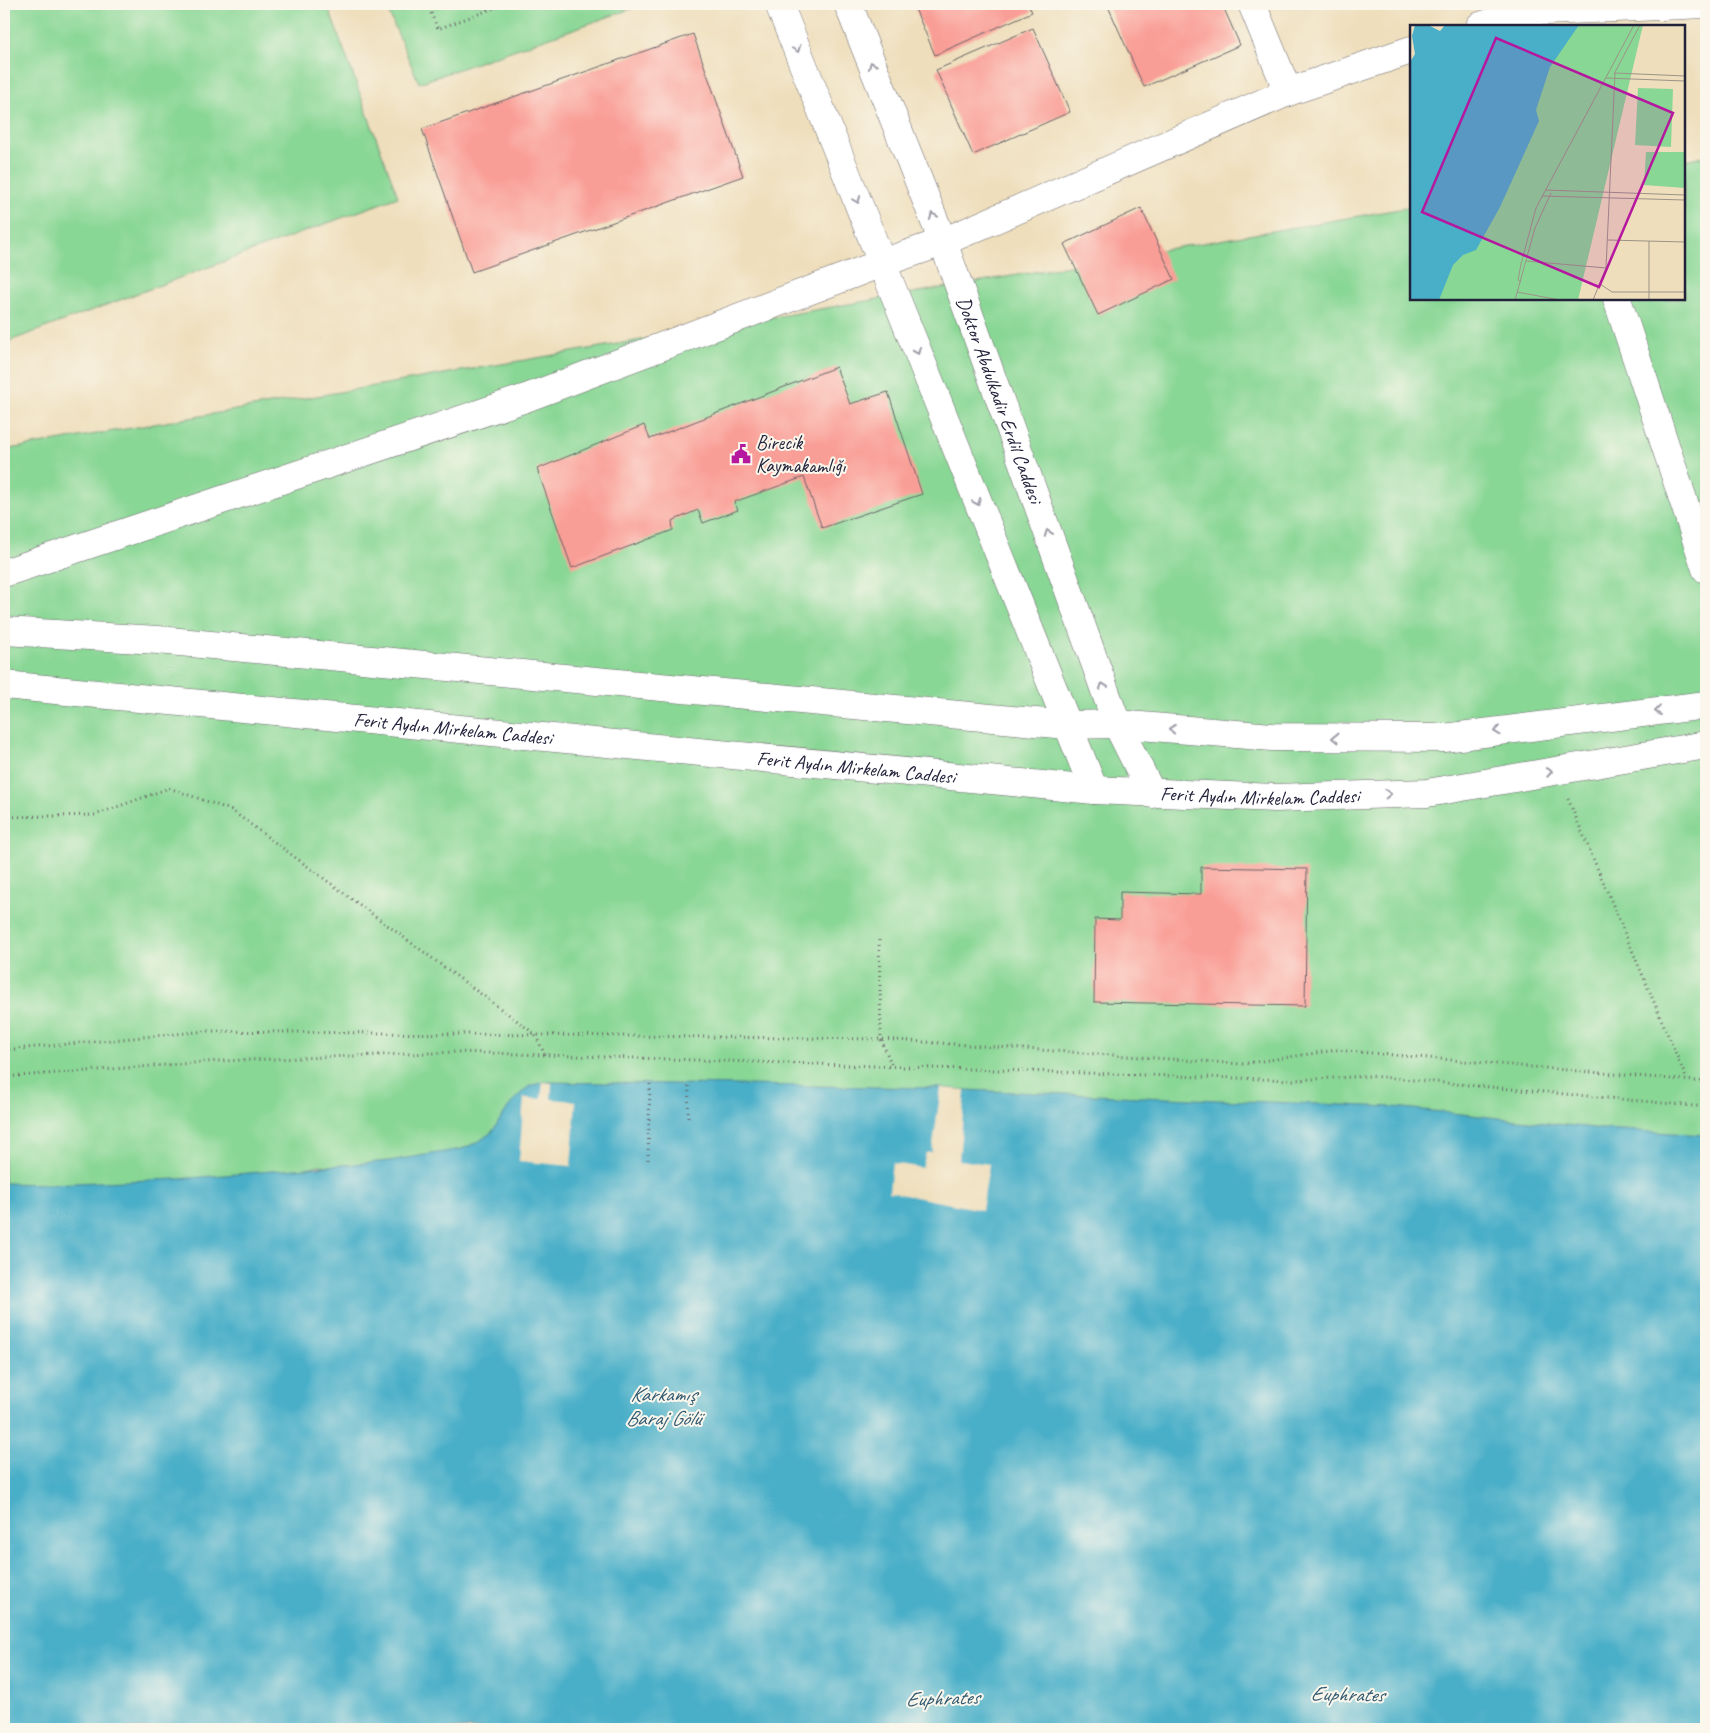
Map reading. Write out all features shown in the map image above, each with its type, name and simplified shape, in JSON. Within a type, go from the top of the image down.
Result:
[{"type":"street","points":[[779,4],[1094,790]]},
{"type":"street","name":"Doktor Abdulkadir Erdil Caddesi","points":[[848,4],[943,242],[1117,724],[1152,794]]},
{"type":"street","points":[[1252,4],[1288,92]]},
{"type":"street","points":[[1486,25],[1525,19],[1689,4]]},
{"type":"street","points":[[4,573],[526,398],[882,263],[943,242],[1288,92],[1410,50]]},
{"type":"street","points":[[1617,300],[1706,570]]},
{"type":"street","points":[[4,631],[168,640],[1067,725],[1117,724],[1272,738],[1444,738],[1706,705]]},
{"type":"street","name":"Ferit Aydın Mirkelam Caddesi","points":[[4,685],[1094,790],[1152,794],[1275,798],[1427,793],[1706,745]]},
{"type":"path","points":[[427,4],[438,29],[505,4]]},
{"type":"path","points":[[1556,771],[1687,1080]]},
{"type":"path","points":[[4,818],[95,815],[169,788],[231,810],[535,1034],[545,1055]]},
{"type":"path","points":[[879,940],[881,1039],[892,1066]]},
{"type":"path","points":[[4,1050],[207,1031],[881,1039],[1242,1064],[1336,1050],[1706,1082]]},
{"type":"path","points":[[4,1077],[250,1060],[458,1052],[1294,1080],[1370,1076],[1706,1107]]},
{"type":"path","points":[[648,1160],[650,1084]]},
{"type":"path","points":[[688,1117],[689,1085]]},
{"type":"green space","points":[[4,4],[327,4],[398,197],[4,343]]},
{"type":"green space","points":[[385,4],[645,4],[419,83]]},
{"type":"green space","points":[[1706,156],[1706,1292],[1493,1275],[319,1165],[4,1243],[4,450],[1410,207],[1410,300],[1685,300],[1685,160]]},
{"type":"water","name":"Karkamış Baraj Gölü","points":[[543,1082],[941,1088],[1394,1107],[1604,1129],[1706,1135],[1706,1729],[4,1729],[4,1183],[48,1184],[178,1179],[389,1161],[462,1149],[478,1142],[492,1132],[509,1106],[523,1091],[530,1086]]},
{"type":"pier","points":[[543,1082],[552,1083],[551,1099],[576,1101],[571,1166],[519,1161],[524,1098],[541,1099]]},
{"type":"pier","points":[[941,1088],[965,1090],[959,1160],[989,1164],[982,1210],[889,1192],[892,1163],[922,1168],[926,1153],[932,1152]]},
{"type":"building","points":[[913,4],[1028,4],[1032,12],[935,55]]},
{"type":"building","points":[[1107,4],[1222,4],[1240,45],[1144,87]]},
{"type":"building","points":[[1033,28],[1070,112],[973,155],[936,70]]},
{"type":"building","points":[[693,34],[743,176],[472,272],[422,129]]},
{"type":"building","points":[[1141,208],[1174,279],[1098,315],[1064,244]]},
{"type":"building","name":"Birecik Kaymakamlığı","points":[[836,367],[850,404],[888,392],[922,494],[822,528],[804,477],[734,502],[738,510],[703,523],[698,510],[672,521],[673,530],[572,568],[537,469],[644,425],[650,439]]},
{"type":"building","points":[[1201,867],[1307,869],[1305,1006],[1094,1002],[1095,919],[1120,920],[1120,892],[1201,894]]},
{"type":"place","name":"Birecik Kaymakamlığı","points":[[741,454]]},
{"type":"water label","name":"Euphrates","points":[[1347,1694]]},
{"type":"water label","name":"Euphrates","points":[[942,1698]]}]
